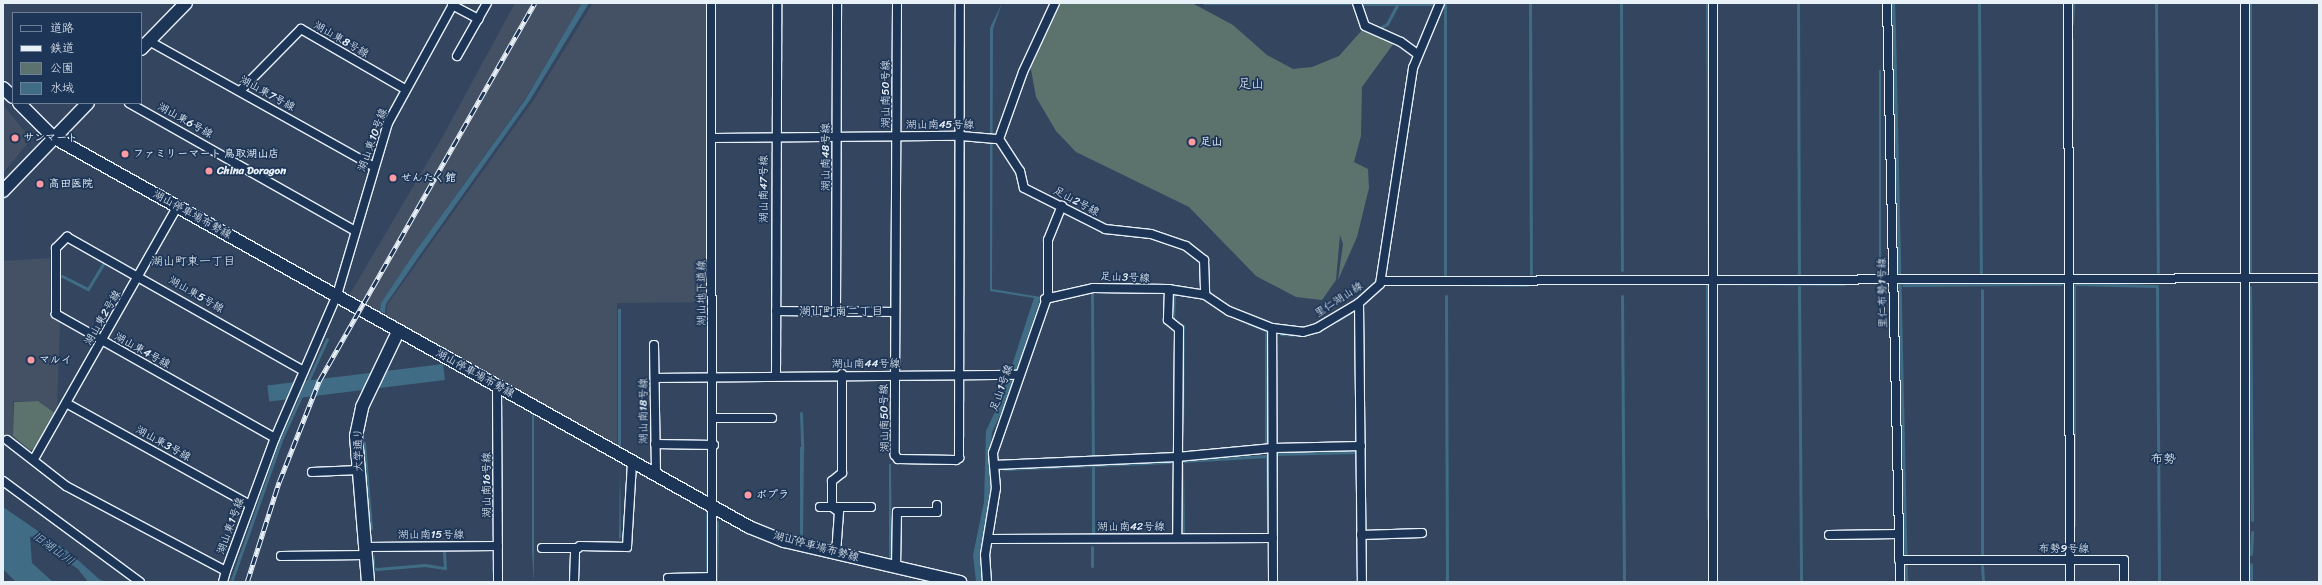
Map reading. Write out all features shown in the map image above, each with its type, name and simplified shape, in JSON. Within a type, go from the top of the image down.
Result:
[{"type":"main road","points":[[145,45],[186,3]]},
{"type":"main road","points":[[3,88],[12,96]]},
{"type":"main road","name":"湖山停車場布勢線","points":[[20,104],[53,137],[714,508],[784,540],[896,568],[928,579],[960,582]]},
{"type":"main road","points":[[3,191],[53,137],[87,104]]},
{"type":"main road","name":"大学通り","points":[[368,579],[359,470],[358,422],[398,332]]},
{"type":"street","points":[[457,56],[486,3]]},
{"type":"street","name":"湖山地下道線","points":[[712,3],[714,377],[714,508],[712,579]]},
{"type":"street","name":"湖山南47号線","points":[[776,375],[775,136],[777,3]]},
{"type":"street","name":"湖山南48号線","points":[[836,312],[837,3]]},
{"type":"street","name":"湖山南50号線","points":[[897,3],[895,455],[898,459],[956,460],[959,458],[961,136],[960,3]]},
{"type":"street","points":[[999,139],[1023,72],[1054,3]]},
{"type":"street","points":[[1357,3],[1365,26],[1401,42],[1416,53]]},
{"type":"street","points":[[1440,3],[1416,53],[1381,281],[2246,280],[2319,278]]},
{"type":"street","points":[[1713,3],[1713,582]]},
{"type":"street","name":"里仁布勢1号線","points":[[1887,3],[1900,582]]},
{"type":"street","points":[[2068,3],[2070,582]]},
{"type":"street","points":[[2245,3],[2245,582]]},
{"type":"street","points":[[453,4],[478,19]]},
{"type":"street","name":"湖山東10号線","points":[[337,296],[388,123],[453,4]]},
{"type":"street","name":"湖山東8号線","points":[[240,91],[301,29],[405,90]]},
{"type":"street","name":"湖山東7号線","points":[[145,45],[240,91],[374,167]]},
{"type":"street","name":"湖山東6号線","points":[[131,104],[355,231]]},
{"type":"street","name":"湖山南45号線","points":[[713,138],[775,136],[961,136],[999,139]]},
{"type":"street","name":"足山2号線","points":[[999,139],[1020,171],[1024,188],[1105,229],[1151,234],[1186,246],[1204,260],[1205,295]]},
{"type":"street","name":"足山1号線","points":[[987,582],[985,555],[989,539],[996,488],[994,465],[998,431],[1014,375],[1045,299],[1049,277],[1048,240],[1062,206]]},
{"type":"street","name":"湖山東2号線","points":[[34,459],[140,275],[177,207]]},
{"type":"street","name":"湖山東5号線","points":[[56,248],[67,237],[140,275],[304,371]]},
{"type":"street","name":"湖山東4号線","points":[[56,248],[56,314],[275,438]]},
{"type":"street","name":"里仁湖山線","points":[[1272,328],[1308,331],[1359,303],[1381,281]]},
{"type":"street","name":"足山3号線","points":[[1045,299],[1093,288],[1169,290],[1205,295]]},
{"type":"street","points":[[1169,290],[1168,320],[1179,329],[1176,457],[1177,538]]},
{"type":"street","points":[[1205,295],[1229,310],[1272,328],[1273,582]]},
{"type":"street","name":"湖山東1号線","points":[[7,440],[34,459],[66,486],[226,571],[275,438],[337,296]]},
{"type":"street","points":[[1359,303],[1362,582]]},
{"type":"street","points":[[776,311],[895,312]]},
{"type":"street","name":"湖山南18号線","points":[[654,345],[656,476]]},
{"type":"street","points":[[832,507],[832,481],[842,473],[842,374]]},
{"type":"street","name":"湖山南44号線","points":[[655,378],[842,374],[959,376],[1014,375]]},
{"type":"street","name":"湖山南16号線","points":[[497,387],[498,582]]},
{"type":"street","name":"湖山東3号線","points":[[66,403],[250,505]]},
{"type":"street","points":[[714,418],[772,418]]},
{"type":"street","points":[[655,444],[714,445]]},
{"type":"street","points":[[994,465],[1176,457],[1273,448],[1361,446]]},
{"type":"street","points":[[542,548],[627,547],[632,463]]},
{"type":"street","points":[[312,472],[359,470]]},
{"type":"street","points":[[3,481],[140,582]]},
{"type":"street","points":[[896,568],[897,512],[937,512],[937,505]]},
{"type":"street","points":[[820,507],[871,507]]},
{"type":"street","points":[[832,507],[839,512],[836,554]]},
{"type":"street","points":[[1361,535],[1422,533]]},
{"type":"street","points":[[1830,535],[1898,534]]},
{"type":"street","name":"湖山南42号線","points":[[989,539],[1273,538]]},
{"type":"street","name":"湖山南15号線","points":[[281,556],[498,546]]},
{"type":"street","points":[[574,582],[575,550],[578,548]]},
{"type":"street","name":"布勢9号線","points":[[1899,560],[2124,560],[2124,582]]},
{"type":"street","points":[[223,582],[226,571]]},
{"type":"street","points":[[668,578],[712,579]]},
{"type":"shaded area","points":[[515,3],[582,3],[525,99],[415,252],[381,303],[380,312],[350,294],[443,136]]},
{"type":"shaded area","points":[[593,3],[706,3],[708,302],[617,303],[617,444],[387,317],[387,305],[533,101]]},
{"type":"shaded area","name":"サンマート","points":[[3,105],[26,133],[28,143],[3,173]]},
{"type":"shaded area","name":"マルイ","points":[[50,258],[51,316],[60,322],[56,413],[38,401],[13,401],[13,436],[3,436],[3,261]]},
{"type":"green space","points":[[1058,3],[1192,3],[1233,25],[1267,55],[1293,69],[1312,67],[1339,56],[1363,29],[1394,43],[1362,87],[1361,136],[1354,162],[1368,169],[1369,188],[1357,237],[1338,280],[1343,244],[1340,235],[1336,280],[1322,300],[1296,297],[1256,276],[1189,207],[1076,152],[1056,131],[1036,97],[1030,64]]},
{"type":"green space","points":[[38,401],[55,413],[35,449],[30,450],[13,436],[14,402]]},
{"type":"water","points":[[582,3],[589,3],[530,100],[386,304],[385,313],[380,312],[381,303],[415,252],[525,100]]},
{"type":"water","points":[[1002,3],[993,29],[992,289],[1041,297],[1006,403],[992,432],[989,461],[992,494],[981,555],[984,582],[976,582],[973,555],[984,502],[986,431],[1001,399],[1034,298],[990,291],[990,28]]},
{"type":"water","points":[[1892,3],[1895,3],[1896,31],[1908,582],[1905,582]]},
{"type":"water","points":[[1879,70],[1881,70],[1881,280],[1879,280]]},
{"type":"water","points":[[1385,284],[1529,285],[1529,287],[1386,285],[1369,299]]},
{"type":"water","points":[[1790,284],[1845,284],[1845,286],[1719,285]]},
{"type":"water","points":[[618,309],[621,309],[621,447],[618,447]]},
{"type":"water","points":[[443,364],[445,380],[269,401],[267,386]]},
{"type":"water","points":[[532,414],[534,415],[534,582],[532,551]]},
{"type":"water","points":[[800,447],[804,447],[803,537],[800,537]]},
{"type":"water","points":[[620,463],[621,537],[619,540],[620,471]]},
{"type":"water","points":[[889,464],[891,464],[892,560],[889,559]]},
{"type":"water","name":"旧湖山川","points":[[3,507],[70,553],[99,579],[106,582],[88,582],[78,569],[30,536],[32,563],[53,582],[16,582],[3,569]]},
{"type":"waterway","points":[[1204,3],[1352,3]]},
{"type":"waterway","points":[[1380,28],[1387,24],[1398,3]]},
{"type":"waterway","points":[[1445,3],[1445,276]]},
{"type":"waterway","points":[[1530,3],[1531,274]]},
{"type":"waterway","points":[[1621,3],[1622,270]]},
{"type":"waterway","points":[[1707,3],[1709,274]]},
{"type":"waterway","points":[[1798,3],[1799,277]]},
{"type":"waterway","points":[[1979,3],[1981,274]]},
{"type":"waterway","points":[[2072,24],[2073,3]]},
{"type":"waterway","points":[[2156,3],[2158,272]]},
{"type":"waterway","points":[[2250,3],[2250,272]]},
{"type":"waterway","points":[[1360,4],[1436,4]]},
{"type":"waterway","points":[[2072,39],[2072,118]]},
{"type":"waterway","points":[[62,276],[88,289],[104,262]]},
{"type":"waterway","points":[[1903,285],[2061,284]]},
{"type":"waterway","points":[[2076,284],[2156,286]]},
{"type":"waterway","points":[[1707,285],[1708,518]]},
{"type":"waterway","points":[[1071,289],[1083,286]]},
{"type":"waterway","points":[[2074,286],[2074,525]]},
{"type":"waterway","points":[[2157,286],[2159,582]]},
{"type":"waterway","points":[[1799,287],[1801,582]]},
{"type":"waterway","points":[[2250,287],[2252,520]]},
{"type":"waterway","points":[[1092,290],[1093,459]]},
{"type":"waterway","points":[[1982,290],[1982,555]]},
{"type":"waterway","points":[[1174,292],[1173,320],[1183,326],[1182,450]]},
{"type":"waterway","points":[[1446,296],[1447,582]]},
{"type":"waterway","points":[[1622,296],[1624,582]]},
{"type":"waterway","points":[[1338,320],[1351,312]]},
{"type":"waterway","points":[[1248,323],[1265,330]]},
{"type":"waterway","points":[[1266,333],[1266,443]]},
{"type":"waterway","points":[[1281,334],[1301,335]]},
{"type":"waterway","points":[[231,582],[281,440],[327,339]]},
{"type":"waterway","points":[[801,413],[802,451]]},
{"type":"waterway","points":[[364,443],[371,529]]},
{"type":"waterway","points":[[1275,454],[1356,452],[1357,533]]},
{"type":"waterway","points":[[1183,461],[1267,456],[1268,530]]},
{"type":"waterway","points":[[1004,469],[1170,462]]},
{"type":"waterway","points":[[1182,465],[1183,533]]},
{"type":"waterway","points":[[1093,467],[1093,534]]},
{"type":"waterway","points":[[707,513],[707,573]]},
{"type":"waterway","points":[[716,582],[717,522]]},
{"type":"waterway","points":[[2251,554],[2252,532]]},
{"type":"waterway","points":[[1092,547],[1092,566]]},
{"type":"waterway","points":[[373,556],[373,568],[377,569],[425,565],[445,568],[444,552]]},
{"type":"waterway","points":[[2251,564],[2251,581]]},
{"type":"waterway","points":[[1982,566],[1983,582]]},
{"type":"railway","points":[[247,582],[279,482],[319,381],[535,3]]},
{"type":"place","name":"サンマート","points":[[15,138]]},
{"type":"place","name":"足山","points":[[1192,142]]},
{"type":"place","name":"ファミリーマート 鳥取湖山店","points":[[125,154]]},
{"type":"place","name":"China Doragon","points":[[209,171]]},
{"type":"place","name":"せんたく館","points":[[393,178]]},
{"type":"place","name":"高田医院","points":[[40,184]]},
{"type":"place","name":"マルイ","points":[[31,360]]},
{"type":"place","name":"ポプラ","points":[[748,495]]},
{"type":"district","name":"足山","points":[[1251,84]]},
{"type":"district","name":"湖山町東一丁目","points":[[193,262]]},
{"type":"district","name":"湖山町南二丁目","points":[[841,312]]},
{"type":"district","name":"布勢","points":[[2163,459]]}]
